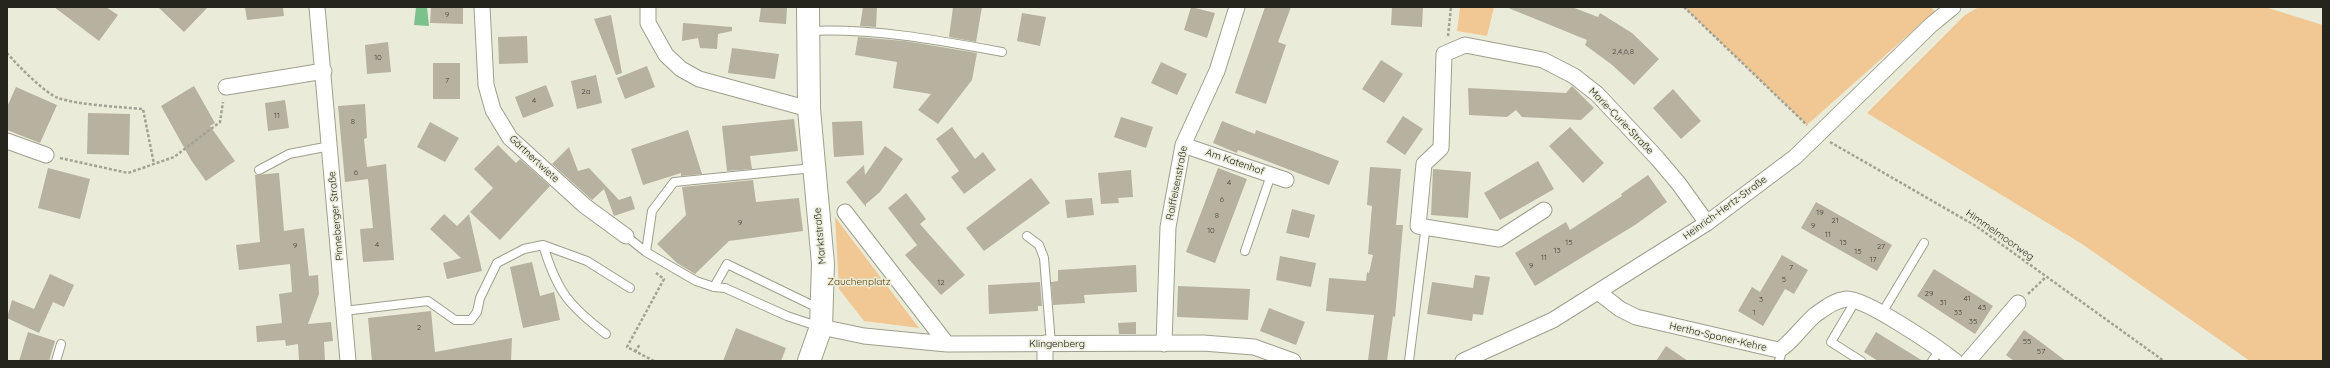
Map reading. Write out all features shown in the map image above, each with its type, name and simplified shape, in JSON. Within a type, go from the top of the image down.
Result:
[{"type":"main road","name":"Marktstraße","points":[[808,7],[807,30],[809,108],[823,264],[822,319],[809,361]]},
{"type":"street","name":"Pinneberger Straße","points":[[317,7],[324,71],[348,361]]},
{"type":"street","name":"Gärtnertwiete","points":[[482,7],[486,85],[493,110],[510,138],[584,206],[626,236]]},
{"type":"street","points":[[648,7],[648,23],[666,55],[681,69],[699,79],[809,108]]},
{"type":"street","name":"Raiffeisenstraße","points":[[1164,344],[1168,227],[1183,145],[1217,71],[1237,7]]},
{"type":"street","name":"Heinrich-Hertz-Straße","points":[[1463,361],[1553,320],[1707,223],[1795,157],[1953,7]]},
{"type":"street","name":"Marie-Curie-Straße","points":[[1444,54],[1465,45],[1543,60],[1574,76],[1597,94],[1657,158],[1679,184],[1707,223]]},
{"type":"street","points":[[1444,54],[1441,148],[1424,164],[1418,226],[1499,239],[1544,210]]},
{"type":"street","points":[[226,87],[324,71]]},
{"type":"street","points":[[7,140],[46,155]]},
{"type":"street","name":"Am Katenhof","points":[[1183,145],[1286,180]]},
{"type":"street","points":[[845,212],[947,344]]},
{"type":"street","name":"Hertha-Sponer-Kehre","points":[[1598,292],[1620,309],[1636,317],[1767,348],[1781,355],[1798,330],[1827,306],[1839,300],[1856,300]]},
{"type":"street","points":[[1856,300],[1882,314],[1936,356],[1955,361]]},
{"type":"street","points":[[1968,361],[2018,304]]},
{"type":"street","name":"Klingenberg","points":[[822,319],[864,336],[947,344],[1203,343],[1254,348],[1292,361]]},
{"type":"street","points":[[1045,361],[1048,343]]},
{"type":"lane","points":[[807,30],[845,29],[901,34],[1002,52]]},
{"type":"lane","points":[[259,170],[289,154],[330,146]]},
{"type":"lane","points":[[646,252],[652,211],[674,182],[814,168]]},
{"type":"lane","points":[[1245,251],[1271,175]]},
{"type":"lane","points":[[1409,361],[1426,232]]},
{"type":"lane","points":[[626,236],[646,252],[696,282],[714,287],[725,288],[787,316],[822,319]]},
{"type":"lane","points":[[1027,236],[1039,245],[1044,258],[1048,288],[1048,343]]},
{"type":"lane","points":[[1882,314],[1924,243]]},
{"type":"lane","points":[[344,312],[428,301],[455,320],[472,320],[477,312],[480,298],[497,263],[524,249],[543,245],[587,261],[630,288]]},
{"type":"lane","points":[[543,245],[559,288],[577,311],[606,334]]},
{"type":"lane","points":[[714,287],[727,264],[822,319]]},
{"type":"lane","points":[[1856,300],[1831,342],[1861,361]]},
{"type":"lane","points":[[56,361],[61,344]]},
{"type":"path","points":[[1444,54],[1451,7]]},
{"type":"path","name":"Himmelmoorweg","points":[[1684,7],[1818,135],[1976,226],[2164,361]]},
{"type":"path","points":[[7,53],[16,64],[57,98],[106,106],[143,109],[154,164]]},
{"type":"path","points":[[46,155],[128,173],[174,158],[220,122],[226,87]]},
{"type":"path","points":[[652,270],[664,279],[627,347],[654,361]]},
{"type":"path","points":[[2018,304],[2046,277]]},
{"type":"path","points":[[635,352],[640,344]]},
{"type":"green space","points":[[1460,7],[1494,7],[1487,36],[1457,31]]},
{"type":"green space","points":[[1684,7],[1931,7],[1935,11],[1807,125]]},
{"type":"green space","points":[[1979,7],[2265,7],[2323,25],[2323,361],[2250,361],[2082,244],[1867,113],[1965,15]]},
{"type":"green space","name":"Zauchenplatz","points":[[835,217],[919,328],[864,321],[839,289]]},
{"type":"shaded area","points":[[416,7],[427,7],[429,26],[414,25]]},
{"type":"building","points":[[54,7],[106,7],[118,15],[99,41]]},
{"type":"building","points":[[158,7],[208,7],[184,32]]},
{"type":"building","points":[[245,7],[283,7],[284,16],[247,20]]},
{"type":"building","points":[[431,7],[463,7],[463,24],[430,23]]},
{"type":"building","points":[[761,7],[787,7],[786,24],[759,22]]},
{"type":"building","points":[[863,7],[877,7],[876,27],[860,26]]},
{"type":"building","points":[[953,7],[982,7],[976,42],[949,37]]},
{"type":"building","points":[[1191,7],[1215,13],[1207,38],[1184,30]]},
{"type":"building","points":[[1265,7],[1291,7],[1278,42],[1286,45],[1266,104],[1235,93]]},
{"type":"building","points":[[1392,7],[1423,7],[1422,27],[1391,25]]},
{"type":"building","points":[[1506,7],[1572,7],[1598,17],[1600,13],[1632,33],[1659,59],[1634,85],[1611,64],[1585,45],[1587,40]]},
{"type":"building","points":[[1022,13],[1046,17],[1040,46],[1017,41]]},
{"type":"building","points":[[611,15],[622,73],[616,75],[594,19]]},
{"type":"building","points":[[683,23],[732,27],[732,31],[718,34],[717,49],[700,48],[698,38],[682,41]]},
{"type":"building","points":[[527,36],[528,63],[499,64],[498,37]]},
{"type":"building","points":[[858,37],[905,41],[977,53],[972,80],[938,124],[918,110],[931,94],[893,88],[897,62],[855,55]]},
{"type":"building","points":[[388,42],[391,72],[367,74],[365,45]]},
{"type":"building","points":[[732,48],[779,54],[775,79],[728,73]]},
{"type":"building","points":[[1381,60],[1403,74],[1384,103],[1362,89]]},
{"type":"building","points":[[1161,62],[1187,74],[1177,95],[1151,83]]},
{"type":"building","points":[[433,63],[460,63],[460,99],[433,99]]},
{"type":"building","points":[[647,66],[655,87],[625,99],[617,78]]},
{"type":"building","points":[[596,75],[602,103],[577,109],[571,81]]},
{"type":"building","points":[[546,85],[554,106],[523,118],[515,97]]},
{"type":"building","points":[[194,86],[215,123],[210,126],[235,161],[206,181],[191,160],[161,106]]},
{"type":"building","points":[[1572,86],[1594,108],[1581,120],[1522,117],[1516,110],[1507,117],[1469,115],[1468,88],[1566,93]]},
{"type":"building","points":[[16,87],[57,105],[40,143],[7,130],[7,107]]},
{"type":"building","points":[[1673,89],[1701,121],[1681,139],[1653,108]]},
{"type":"building","points":[[285,100],[289,128],[268,131],[265,103]]},
{"type":"building","points":[[365,104],[367,138],[364,139],[367,167],[386,164],[394,260],[363,262],[360,229],[373,228],[368,179],[345,182],[338,106]]},
{"type":"building","points":[[88,113],[130,114],[129,155],[87,154]]},
{"type":"building","points":[[1403,116],[1423,129],[1405,155],[1386,142]]},
{"type":"building","points":[[1121,117],[1153,127],[1146,148],[1114,137]]},
{"type":"building","points":[[794,119],[798,151],[750,156],[752,169],[727,171],[722,126]]},
{"type":"building","points":[[862,121],[864,155],[834,157],[832,122]]},
{"type":"building","points":[[1222,121],[1255,134],[1256,130],[1339,161],[1329,185],[1238,150],[1237,153],[1213,143]]},
{"type":"building","points":[[430,122],[459,138],[445,162],[417,147]]},
{"type":"building","points":[[952,127],[975,159],[983,152],[996,170],[964,194],[951,177],[959,171],[936,139]]},
{"type":"building","points":[[1570,127],[1604,163],[1583,183],[1549,146]]},
{"type":"building","points":[[688,130],[702,174],[681,176],[681,173],[643,185],[631,149]]},
{"type":"building","points":[[498,145],[516,163],[520,159],[550,186],[500,240],[470,212],[493,188],[474,169]]},
{"type":"building","points":[[885,146],[903,159],[880,192],[866,204],[866,207],[846,182],[864,165],[865,175]]},
{"type":"building","points":[[569,147],[578,171],[589,168],[619,200],[631,196],[635,209],[614,216],[604,189],[592,200],[552,164]]},
{"type":"building","points":[[1538,161],[1554,189],[1500,220],[1484,193]]},
{"type":"building","points":[[1370,167],[1401,169],[1396,225],[1403,225],[1395,317],[1393,316],[1387,361],[1368,360],[1374,315],[1326,311],[1329,278],[1366,281],[1367,272],[1369,273],[1373,255],[1368,254],[1372,206],[1367,205]]},
{"type":"building","points":[[48,168],[90,179],[80,219],[38,208]]},
{"type":"building","points":[[1218,168],[1247,179],[1215,263],[1186,252]]},
{"type":"building","points":[[1433,169],[1471,172],[1468,218],[1431,215]]},
{"type":"building","points":[[1131,170],[1133,197],[1118,198],[1119,203],[1101,204],[1098,173]]},
{"type":"building","points":[[279,173],[284,231],[304,228],[309,276],[318,275],[319,294],[308,324],[331,322],[333,341],[324,342],[325,361],[299,361],[298,344],[286,346],[285,340],[257,342],[256,326],[282,323],[279,294],[292,292],[290,264],[239,270],[236,245],[260,242],[255,175]]},
{"type":"building","points":[[1648,175],[1667,202],[1635,225],[1535,286],[1515,253],[1566,222],[1570,230],[1622,196],[1621,194]]},
{"type":"building","points":[[1031,178],[1050,203],[984,251],[966,228]]},
{"type":"building","points":[[753,180],[756,202],[799,198],[803,231],[729,241],[695,274],[677,263],[657,244],[686,215],[682,187]]},
{"type":"building","points":[[906,193],[926,219],[920,224],[965,275],[941,295],[905,255],[917,245],[888,208]]},
{"type":"building","points":[[1092,198],[1094,215],[1067,218],[1065,200]]},
{"type":"building","points":[[1816,202],[1892,245],[1877,271],[1801,228]]},
{"type":"building","points":[[1292,209],[1315,215],[1309,238],[1286,233]]},
{"type":"building","points":[[444,214],[457,226],[469,214],[482,271],[447,279],[443,263],[461,258],[430,229]]},
{"type":"building","points":[[1782,255],[1808,270],[1794,294],[1785,289],[1763,326],[1738,311],[1752,287],[1760,292]]},
{"type":"building","points":[[1280,256],[1316,263],[1311,287],[1276,280]]},
{"type":"building","points":[[532,262],[540,296],[554,292],[560,320],[523,328],[510,267]]},
{"type":"building","points":[[1136,265],[1137,292],[1084,295],[1085,303],[1053,305],[1051,282],[1058,281],[1058,270]]},
{"type":"building","points":[[1934,269],[1993,306],[1975,334],[1917,296]]},
{"type":"building","points":[[50,274],[74,285],[64,307],[53,302],[39,333],[7,318],[12,300],[34,309]]},
{"type":"building","points":[[1475,275],[1490,277],[1483,315],[1473,314],[1472,321],[1427,314],[1432,282],[1473,288]]},
{"type":"building","points":[[1040,282],[1042,306],[1038,306],[1038,311],[989,314],[988,285]]},
{"type":"building","points":[[1178,286],[1250,289],[1248,320],[1177,317]]},
{"type":"building","points":[[1269,308],[1305,322],[1296,345],[1260,331]]},
{"type":"building","points":[[431,311],[435,352],[512,338],[511,361],[372,361],[368,318]]},
{"type":"building","points":[[1136,322],[1136,334],[1119,334],[1118,323]]},
{"type":"building","points":[[736,328],[786,348],[781,361],[723,361]]},
{"type":"building","points":[[2024,330],[2066,361],[2014,361],[2006,355]]},
{"type":"building","points":[[28,332],[55,341],[49,361],[19,361]]},
{"type":"building","points":[[1876,332],[1923,361],[1878,361],[1864,352]]},
{"type":"building","points":[[1666,346],[1688,361],[1656,361]]}]
